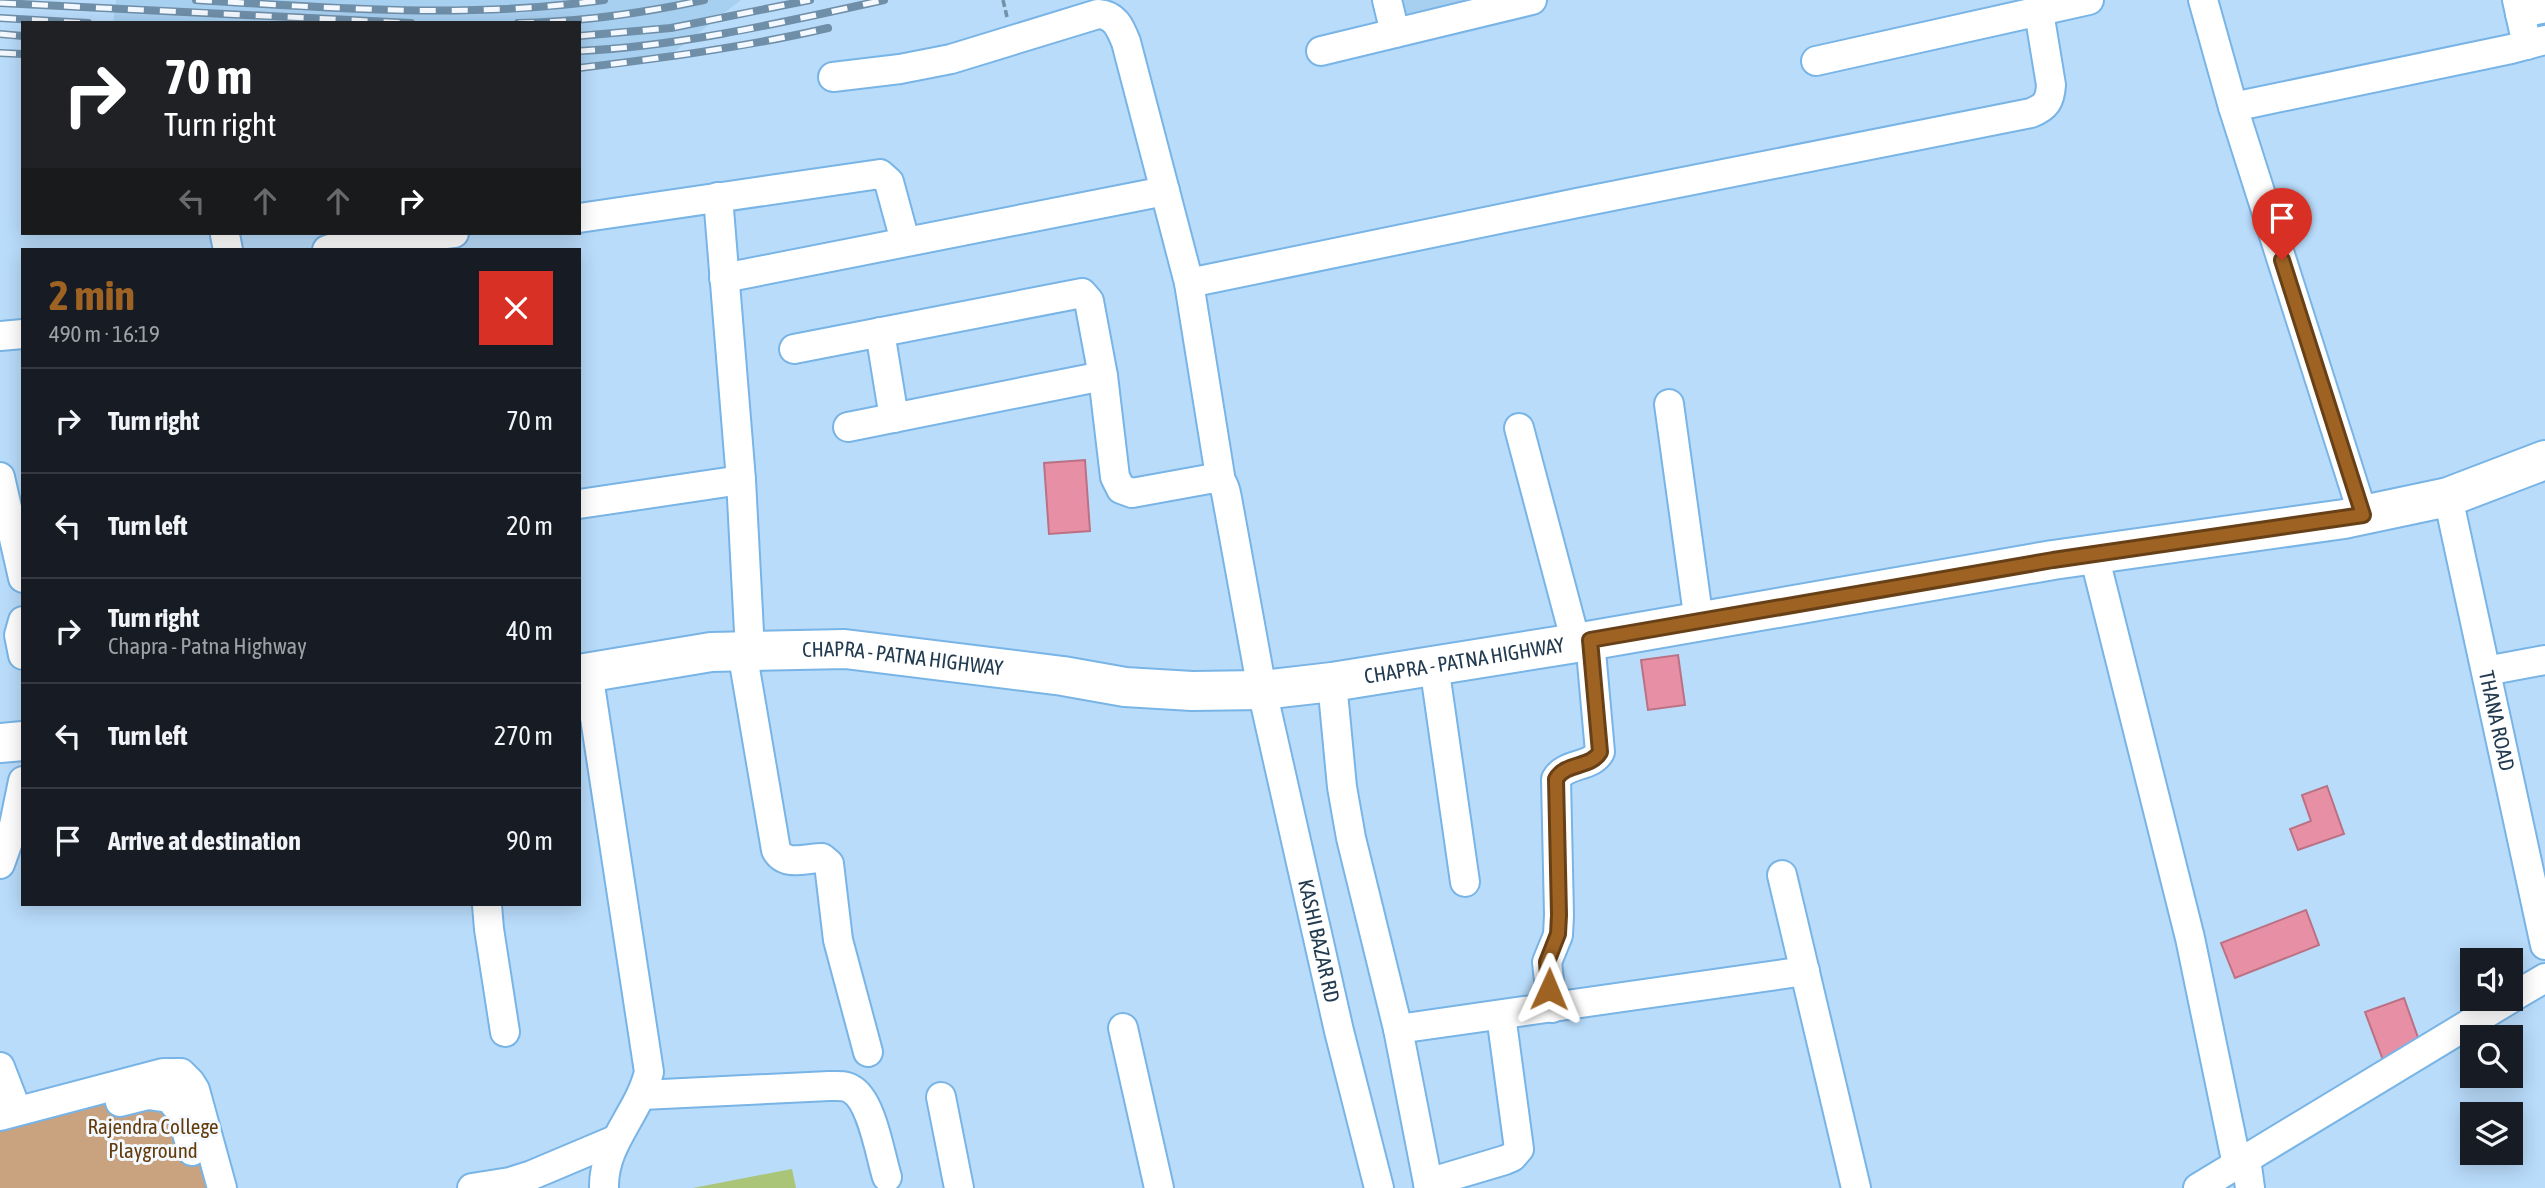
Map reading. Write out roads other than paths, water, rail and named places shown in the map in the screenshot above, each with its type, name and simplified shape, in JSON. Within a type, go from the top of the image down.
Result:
[{"type":"highway","name":"CHAPRA - PATNA HIGHWAY","points":[[584,673],[711,652],[845,649],[1063,676],[1125,687],[1192,691],[1262,690],[1332,682],[2094,555],[2363,515],[2448,497],[2545,460]]},
{"type":"highway","points":[[0,743],[21,741]]},
{"type":"street","points":[[1387,0],[1395,33]]},
{"type":"street","points":[[1321,51],[1532,0]]},
{"type":"street","points":[[1816,61],[2089,0]]},
{"type":"street","points":[[2203,0],[2233,107],[2363,515]]},
{"type":"street","points":[[2233,107],[2536,43],[2527,7]]},
{"type":"street","points":[[1189,283],[1577,202],[2031,113],[2047,104],[2051,96],[2039,12]]},
{"type":"street","name":"KASHI BAZAR RD","points":[[833,77],[928,64],[1086,17],[1107,15],[1117,23],[1126,42],[1189,283],[1222,482],[1262,690],[1339,1031],[1379,1188]]},
{"type":"street","points":[[581,218],[880,174],[890,182],[905,241]]},
{"type":"street","points":[[724,278],[1165,191]]},
{"type":"street","points":[[718,197],[741,480],[746,651],[776,850],[785,859],[822,858],[829,864],[838,940],[868,1052]]},
{"type":"street","points":[[333,248],[437,235]]},
{"type":"street","points":[[794,349],[1082,293],[1087,295],[1089,301],[1103,376],[1115,477],[1121,489],[1132,493],[1209,479],[1219,479],[1222,482]]},
{"type":"street","points":[[880,332],[894,418]]},
{"type":"street","points":[[0,336],[21,334]]},
{"type":"street","points":[[848,427],[1103,376]]},
{"type":"street","points":[[1669,404],[1699,622]]},
{"type":"street","points":[[1520,428],[1583,642],[1600,752],[1595,759],[1564,770],[1556,779],[1559,915],[1558,934],[1547,962],[1552,1008]]},
{"type":"street","points":[[0,477],[21,569]]},
{"type":"street","points":[[581,504],[741,480]]},
{"type":"street","name":"THANA ROAD","points":[[2448,497],[2545,945]]},
{"type":"street","points":[[2094,555],[2190,937],[2244,1171]]},
{"type":"street","points":[[2486,671],[2545,660]]},
{"type":"street","points":[[1434,665],[1465,882]]},
{"type":"street","points":[[584,673],[649,1072],[642,1095],[606,1159],[604,1188]]},
{"type":"street","points":[[1332,682],[1342,787],[1351,838],[1398,1029],[1428,1186],[1505,1160],[1519,1149],[1502,1015]]},
{"type":"street","points":[[0,864],[14,825],[21,791]]},
{"type":"street","points":[[1782,875],[1856,1188]]},
{"type":"street","points":[[487,906],[505,1032]]},
{"type":"street","points":[[1398,1029],[1805,971]]},
{"type":"street","points":[[2523,991],[2545,978]]},
{"type":"street","points":[[2198,1188],[2244,1171],[2491,1011]]},
{"type":"street","points":[[1123,1028],[1159,1188]]},
{"type":"street","points":[[0,1067],[9,1114],[163,1073],[180,1073],[195,1090],[222,1188]]},
{"type":"street","points":[[642,1095],[849,1087],[862,1100],[868,1111],[887,1177]]},
{"type":"street","points":[[0,1136],[132,1098],[161,1095],[169,1098],[181,1112],[202,1188]]},
{"type":"street","points":[[941,1097],[959,1188]]},
{"type":"street","points":[[472,1188],[533,1175],[615,1140]]},
{"type":"railway","points":[[196,0],[400,10],[502,9],[604,0]]},
{"type":"railway","points":[[565,21],[704,0]]},
{"type":"railway","points":[[581,36],[671,28],[810,0]]},
{"type":"railway","points":[[581,51],[694,38],[884,0]]},
{"type":"railway","points":[[0,3],[370,21]]},
{"type":"railway","points":[[0,18],[53,21]]},
{"type":"railway","points":[[581,68],[704,51],[828,28]]},
{"type":"railway","points":[[0,34],[21,36]]},
{"type":"railway","points":[[0,53],[21,54]]},
{"type":"park label","name":"Rajendra College Playground","points":[[153,1139]]}]
